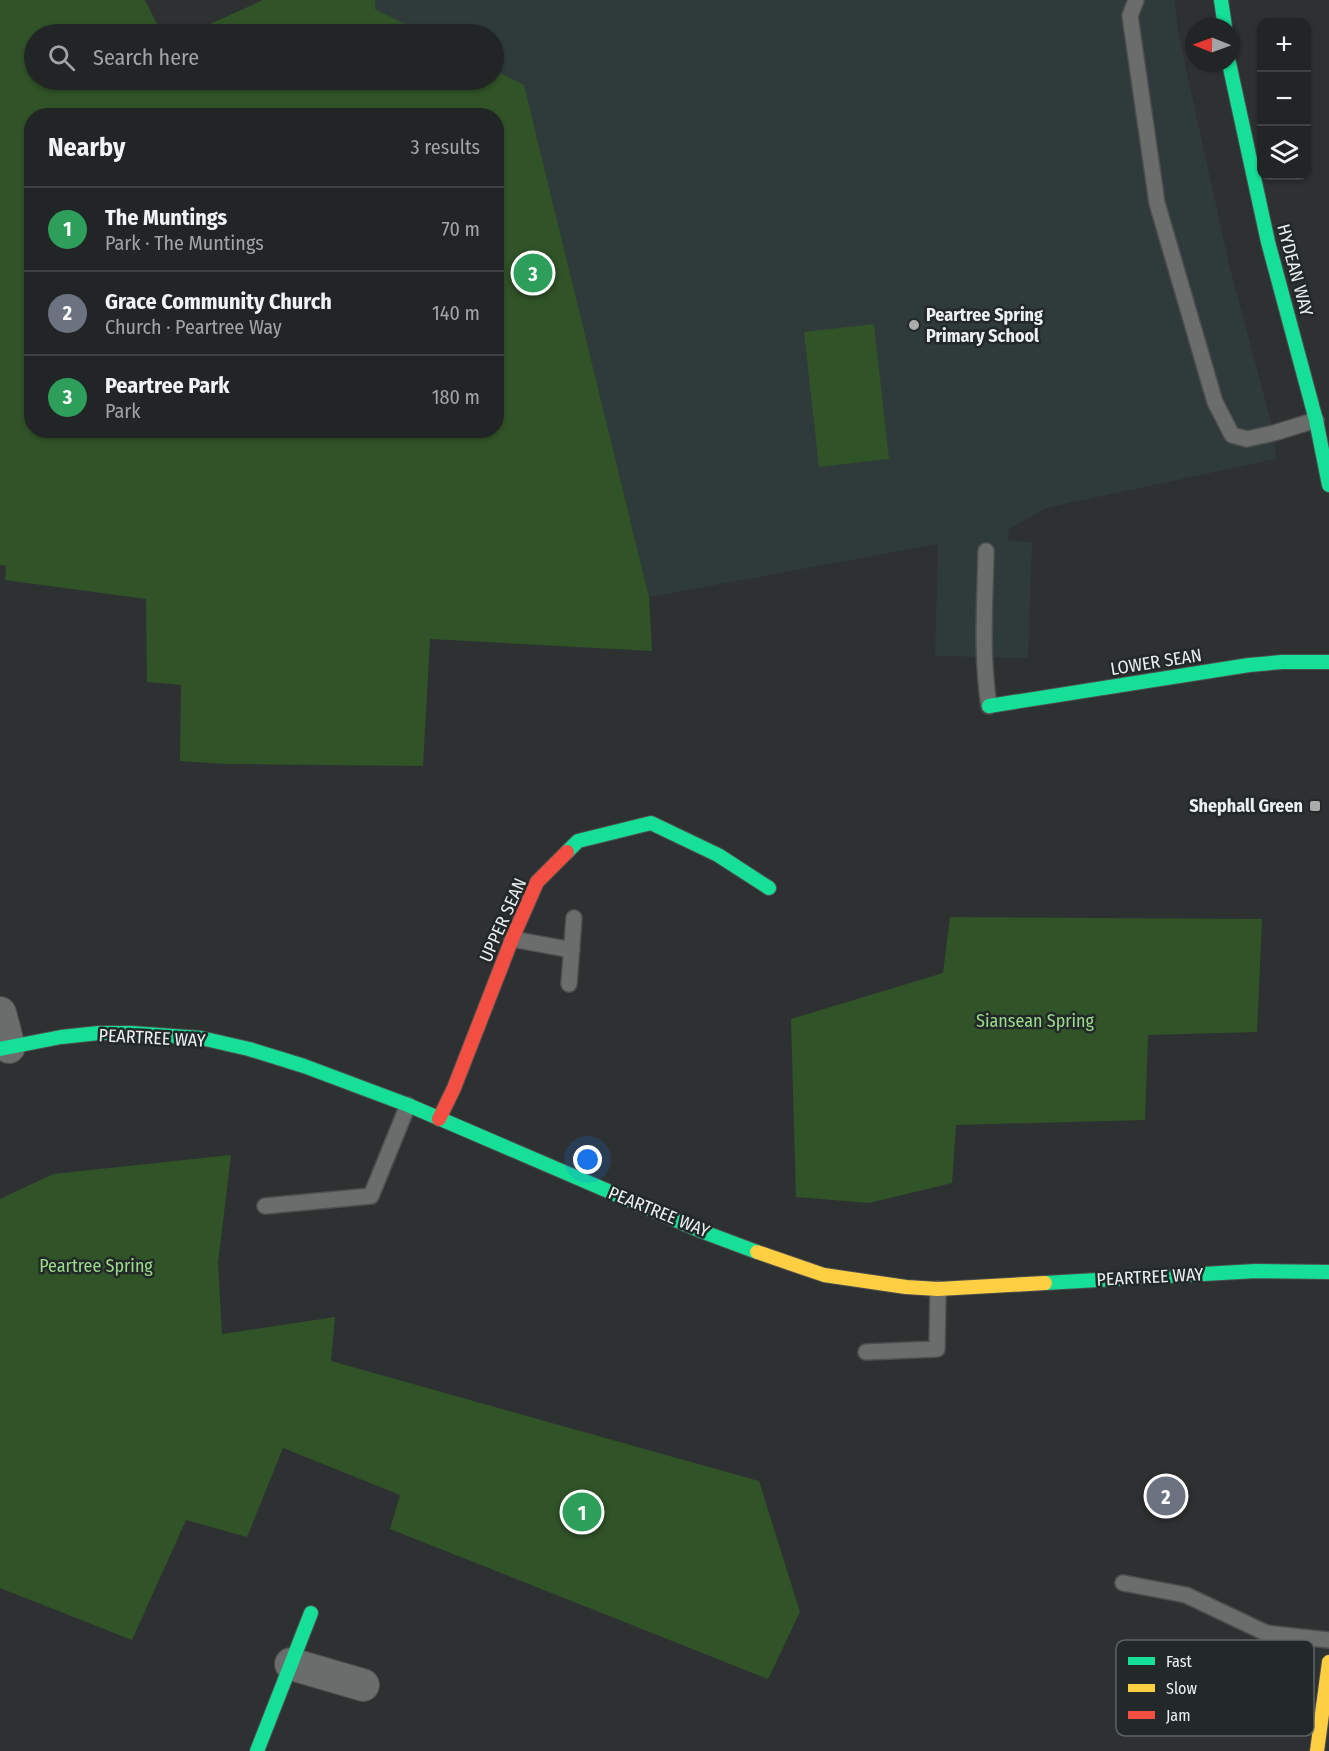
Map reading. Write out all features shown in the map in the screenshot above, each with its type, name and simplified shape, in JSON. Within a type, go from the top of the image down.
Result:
[{"type":"street","points":[[1221,0],[1224,18]]},
{"type":"street","name":"HYDEAN WAY","points":[[1231,72],[1268,242],[1316,420],[1329,485]]},
{"type":"street","name":"LOWER SEAN","points":[[989,706],[1249,665],[1329,662]]},
{"type":"street","name":"UPPER SEAN","points":[[439,1119],[454,1088],[512,939],[537,882],[578,841],[651,823],[718,855],[769,888]]},
{"type":"street","name":"PEARTREE WAY","points":[[0,1013],[5,1048],[61,1037],[131,1033],[201,1038],[249,1049],[304,1066],[408,1105],[701,1231],[824,1275],[938,1289],[1256,1271],[1329,1272]]},
{"type":"street","points":[[257,1751],[311,1613]]},
{"type":"street","points":[[1317,1751],[1329,1662]]},
{"type":"street","points":[[291,1664],[363,1685]]},
{"type":"lane","points":[[1136,0],[1130,16],[1157,204],[1215,402],[1232,435],[1247,439],[1316,420]]},
{"type":"lane","points":[[986,551],[983,645],[984,676],[989,706]]},
{"type":"lane","points":[[569,984],[574,918]]},
{"type":"lane","points":[[512,939],[572,950]]},
{"type":"lane","points":[[265,1206],[371,1196],[408,1105]]},
{"type":"lane","points":[[866,1352],[937,1350],[938,1289]]},
{"type":"lane","points":[[1123,1583],[1186,1595],[1266,1633],[1329,1640]]},
{"type":"shaded area","name":"Peartree Spring Primary School","points":[[375,0],[1175,0],[1185,72],[1229,264],[1274,433],[1276,459],[1046,508],[1009,529],[1008,541],[1032,542],[1028,658],[935,656],[938,544],[649,597],[524,86],[504,75],[504,24],[405,24],[375,9]]},
{"type":"green space","points":[[0,0],[145,0],[157,24],[24,24],[24,90],[504,90],[504,75],[524,85],[649,597],[652,651],[430,639],[423,766],[226,764],[180,761],[181,685],[147,682],[146,599],[5,580],[6,566],[0,565]]},
{"type":"green space","points":[[263,0],[375,0],[375,9],[405,24],[210,24]]},
{"type":"green space","points":[[874,324],[889,459],[819,467],[804,332]]},
{"type":"green space","name":"Siansean Spring","points":[[950,917],[1262,919],[1257,1032],[1148,1035],[1145,1120],[956,1125],[952,1183],[869,1203],[796,1197],[791,1019],[943,973]]},
{"type":"green space","name":"Peartree Spring","points":[[231,1155],[218,1263],[222,1334],[335,1317],[331,1361],[759,1481],[800,1612],[768,1679],[390,1529],[400,1495],[283,1448],[247,1537],[186,1520],[132,1640],[0,1588],[0,1199],[53,1174]]},
{"type":"traffic: fast","points":[[1221,0],[1224,18]]},
{"type":"traffic: fast","points":[[1231,72],[1268,242],[1316,420],[1329,485]]},
{"type":"traffic: fast","points":[[989,706],[1249,665],[1329,662]]},
{"type":"traffic: fast","points":[[567,852],[578,841],[651,823],[718,855],[769,888]]},
{"type":"traffic: fast","points":[[0,1049],[61,1037],[99,1033],[201,1038],[249,1049],[304,1066],[408,1105],[701,1231],[757,1252]]},
{"type":"traffic: fast","points":[[1045,1283],[1256,1271],[1329,1272]]},
{"type":"traffic: fast","points":[[257,1751],[311,1613]]},
{"type":"traffic: slow","points":[[757,1252],[824,1275],[906,1287],[938,1289],[1045,1283]]},
{"type":"traffic: slow","points":[[1317,1751],[1329,1662]]},
{"type":"traffic: jam","points":[[439,1119],[454,1088],[512,939],[537,882],[567,852]]},
{"type":"place","name":"Peartree Park","points":[[533,273]]},
{"type":"place","name":"Peartree Spring Primary School","points":[[914,325]]},
{"type":"place","name":"Shephall Green","points":[[1315,806]]},
{"type":"place","name":"Grace Community Church","points":[[1166,1496]]},
{"type":"place","name":"The Muntings","points":[[582,1512]]}]
